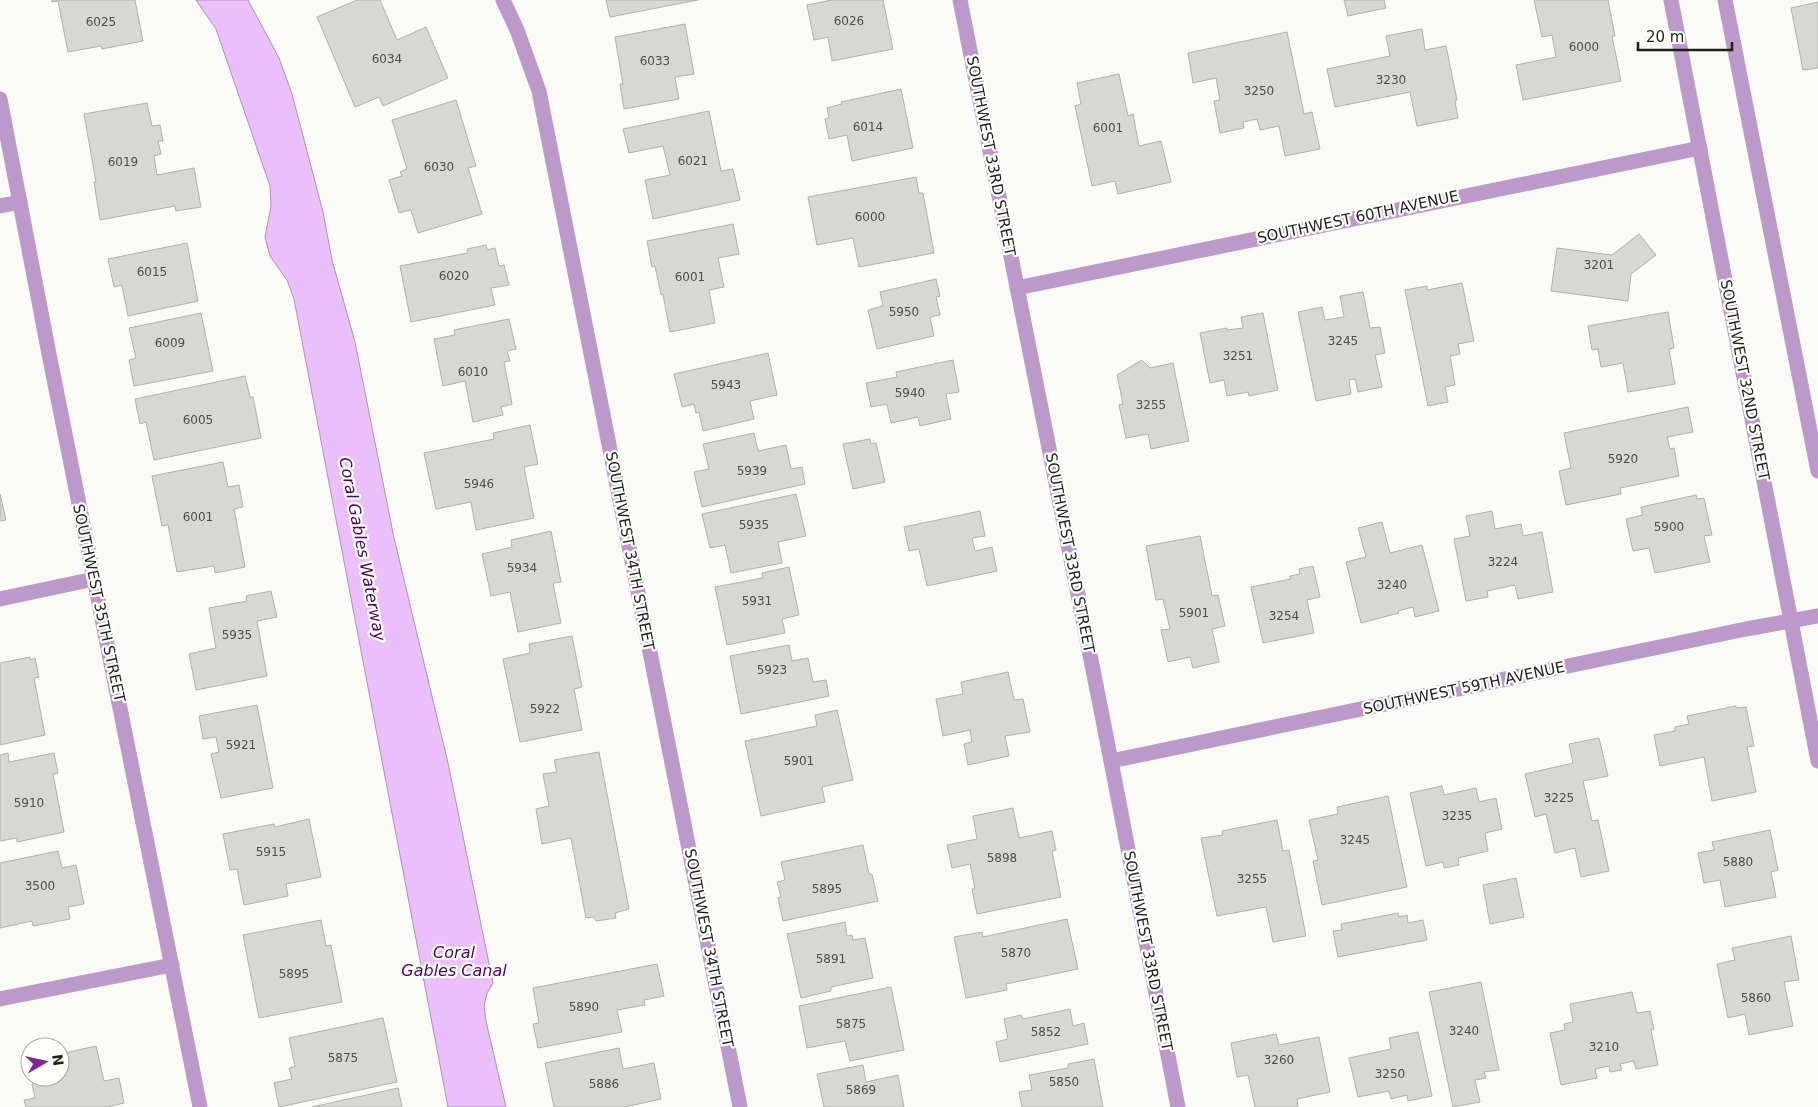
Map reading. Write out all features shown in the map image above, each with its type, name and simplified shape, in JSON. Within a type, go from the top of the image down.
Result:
[{"type":"street","name":"SOUTHWEST 33RD STREET","points":[[960,0],[1178,1107]]},
{"type":"street","name":"SOUTHWEST 32ND STREET","points":[[1671,0],[1818,760]]},
{"type":"street","points":[[1725,0],[1818,471]]},
{"type":"street","name":"SOUTHWEST 34TH STREET","points":[[504,1],[517,30],[539,91],[740,1107]]},
{"type":"street","name":"SOUTHWEST 35TH STREET","points":[[0,99],[200,1107]]},
{"type":"street","name":"SOUTHWEST 60TH AVENUE","points":[[1017,288],[1700,148]]},
{"type":"street","points":[[0,206],[20,202]]},
{"type":"street","points":[[0,599],[94,579]]},
{"type":"street","name":"SOUTHWEST 59TH AVENUE","points":[[1111,761],[1818,616]]},
{"type":"street","points":[[0,999],[172,965]]},
{"type":"water","name":"Coral Gables Canal","points":[[196,0],[248,0],[279,58],[292,94],[323,212],[332,260],[355,342],[394,538],[448,763],[493,983],[487,993],[484,1006],[506,1107],[448,1107],[294,299],[287,280],[270,256],[265,237],[271,206],[270,186],[216,29]]},
{"type":"building","points":[[52,0],[135,0],[143,41],[102,49],[101,46],[68,52],[58,1],[52,2]]},
{"type":"building","points":[[357,0],[380,0],[397,40],[426,27],[448,78],[383,106],[379,97],[355,107],[317,17]]},
{"type":"building","points":[[606,0],[698,0],[610,17]]},
{"type":"building","points":[[832,0],[883,0],[893,49],[832,61],[828,37],[814,40],[807,5]]},
{"type":"building","points":[[1344,0],[1384,0],[1386,8],[1348,16]]},
{"type":"building","points":[[1534,0],[1608,0],[1615,36],[1612,36],[1621,81],[1523,100],[1516,65],[1556,57],[1552,35],[1542,37]]},
{"type":"building","points":[[1818,2],[1818,68],[1803,70],[1791,8]]},
{"type":"building","points":[[685,24],[694,74],[675,77],[679,99],[624,109],[620,84],[623,84],[615,37]]},
{"type":"building","points":[[1422,29],[1425,50],[1446,46],[1457,100],[1455,101],[1458,118],[1417,126],[1410,92],[1335,107],[1327,69],[1390,56],[1386,36]]},
{"type":"building","points":[[1287,32],[1304,114],[1312,112],[1320,149],[1285,156],[1279,126],[1260,130],[1257,119],[1243,122],[1244,128],[1220,133],[1214,101],[1220,100],[1216,78],[1193,83],[1188,53]]},
{"type":"building","points":[[1119,74],[1128,116],[1133,114],[1139,146],[1161,141],[1171,182],[1118,194],[1115,181],[1092,186],[1075,106],[1081,104],[1077,83]]},
{"type":"building","points":[[901,89],[913,148],[852,161],[847,135],[829,139],[825,119],[829,118],[827,108],[842,104],[841,102]]},
{"type":"building","points":[[456,100],[476,166],[468,168],[482,214],[418,233],[411,210],[399,213],[389,180],[402,176],[400,172],[407,169],[392,120]]},
{"type":"building","points":[[147,103],[152,126],[160,125],[163,141],[158,141],[161,154],[154,156],[157,175],[194,168],[201,207],[176,211],[175,206],[100,220],[94,182],[96,182],[84,114]]},
{"type":"building","points":[[709,111],[721,171],[733,169],[740,200],[653,219],[645,180],[670,175],[663,146],[629,153],[623,129]]},
{"type":"building","points":[[916,177],[919,193],[923,193],[934,253],[859,267],[853,238],[817,245],[808,197]]},
{"type":"building","points":[[733,224],[739,254],[718,258],[724,287],[709,290],[715,323],[670,332],[663,294],[661,295],[655,266],[652,267],[647,241]]},
{"type":"building","points":[[1639,234],[1656,255],[1631,274],[1628,301],[1551,291],[1557,248],[1612,255]]},
{"type":"building","points":[[187,243],[198,301],[128,316],[122,285],[114,287],[108,259]]},
{"type":"building","points":[[486,245],[487,250],[495,248],[499,266],[504,265],[509,285],[491,288],[495,305],[411,322],[400,266],[468,253],[467,249]]},
{"type":"building","points":[[936,279],[940,296],[936,297],[940,315],[930,317],[934,336],[877,349],[868,310],[883,306],[880,292]]},
{"type":"building","points":[[1462,283],[1474,341],[1458,344],[1460,354],[1450,356],[1455,385],[1445,387],[1448,402],[1428,406],[1405,290],[1427,286],[1427,290]]},
{"type":"building","points":[[1363,292],[1370,328],[1380,327],[1385,353],[1375,355],[1382,387],[1358,392],[1355,379],[1349,380],[1351,394],[1316,401],[1298,312],[1322,307],[1325,320],[1344,317],[1340,296]]},
{"type":"building","points":[[1668,312],[1674,348],[1669,349],[1675,384],[1628,392],[1623,363],[1601,367],[1598,349],[1592,350],[1588,326]]},
{"type":"building","points":[[201,313],[213,371],[134,386],[129,360],[136,358],[129,328]]},
{"type":"building","points":[[1263,313],[1278,390],[1249,396],[1248,392],[1227,396],[1224,380],[1210,383],[1200,333],[1227,328],[1227,330],[1243,328],[1241,317]]},
{"type":"building","points":[[509,319],[516,349],[507,351],[510,361],[504,362],[512,404],[501,407],[503,415],[473,422],[465,381],[443,386],[434,339],[455,335],[454,330]]},
{"type":"building","points":[[768,353],[777,395],[750,401],[754,419],[703,431],[699,412],[696,413],[694,404],[682,407],[674,374]]},
{"type":"building","points":[[953,360],[959,392],[946,394],[951,419],[920,426],[918,417],[891,423],[887,404],[871,407],[866,383],[897,377],[896,372]]},
{"type":"building","points":[[1142,360],[1150,368],[1173,363],[1189,441],[1151,449],[1148,434],[1126,438],[1119,405],[1123,404],[1117,375]]},
{"type":"building","points":[[245,376],[250,397],[253,397],[261,438],[154,460],[146,422],[140,424],[135,399]]},
{"type":"building","points":[[1688,407],[1693,432],[1667,437],[1670,449],[1674,448],[1679,476],[1620,488],[1621,494],[1566,505],[1559,471],[1571,468],[1564,433]]},
{"type":"building","points":[[530,425],[538,464],[524,467],[534,518],[476,530],[471,502],[436,509],[424,453],[494,439],[493,433]]},
{"type":"building","points":[[754,433],[758,451],[786,445],[791,469],[802,467],[805,484],[702,507],[694,472],[709,469],[703,444]]},
{"type":"building","points":[[870,439],[871,444],[876,443],[885,482],[853,489],[843,444]]},
{"type":"building","points":[[223,462],[228,487],[239,485],[243,507],[234,509],[245,567],[215,573],[214,566],[177,572],[168,525],[162,526],[152,476]]},
{"type":"building","points":[[0,494],[6,520],[0,521]]},
{"type":"building","points":[[796,494],[806,536],[778,542],[782,563],[731,573],[725,545],[710,548],[702,514]]},
{"type":"building","points":[[1696,495],[1697,499],[1704,498],[1712,535],[1704,536],[1710,562],[1655,573],[1649,548],[1633,551],[1626,519],[1643,515],[1641,507]]},
{"type":"building","points":[[980,511],[985,536],[972,538],[975,551],[992,547],[997,571],[927,586],[919,549],[909,551],[904,527]]},
{"type":"building","points":[[1492,511],[1495,529],[1521,524],[1523,536],[1542,532],[1553,592],[1518,599],[1515,585],[1487,591],[1488,597],[1466,601],[1454,539],[1470,536],[1466,516]]},
{"type":"building","points":[[1382,522],[1390,553],[1422,545],[1439,611],[1415,617],[1413,607],[1398,611],[1399,613],[1361,623],[1346,562],[1366,557],[1358,528]]},
{"type":"building","points":[[551,531],[561,582],[553,583],[561,623],[518,632],[510,592],[491,596],[482,554],[512,547],[511,540]]},
{"type":"building","points":[[1200,536],[1212,596],[1218,595],[1225,626],[1212,629],[1219,662],[1193,668],[1190,657],[1168,662],[1161,630],[1170,629],[1163,599],[1156,600],[1146,546]]},
{"type":"building","points":[[1313,566],[1320,597],[1307,600],[1314,633],[1263,643],[1251,587],[1291,579],[1290,576],[1300,574],[1299,569]]},
{"type":"building","points":[[789,567],[799,615],[782,619],[785,633],[727,645],[715,587],[763,578],[762,573]]},
{"type":"building","points":[[271,591],[277,617],[257,621],[267,676],[196,690],[189,654],[216,648],[209,608],[247,601],[246,596]]},
{"type":"building","points":[[572,636],[582,687],[574,689],[582,730],[520,742],[503,659],[530,653],[529,644]]},
{"type":"building","points":[[789,645],[792,661],[808,658],[813,682],[826,680],[829,696],[741,714],[730,656]]},
{"type":"building","points":[[30,657],[30,660],[35,658],[39,677],[34,678],[45,735],[0,745],[0,663]]},
{"type":"building","points":[[1008,672],[1014,700],[1023,699],[1030,732],[1005,736],[1009,756],[968,765],[964,744],[972,742],[970,730],[943,736],[936,699],[963,694],[961,682]]},
{"type":"building","points":[[257,705],[273,788],[221,798],[211,754],[219,752],[216,737],[203,739],[199,716]]},
{"type":"building","points":[[1736,706],[1736,708],[1746,707],[1754,746],[1747,747],[1756,792],[1712,801],[1704,757],[1660,766],[1654,735],[1675,731],[1675,727],[1689,724],[1687,716]]},
{"type":"building","points":[[837,710],[853,780],[822,787],[825,802],[761,816],[745,741],[817,726],[815,715]]},
{"type":"building","points":[[1599,738],[1608,776],[1583,781],[1592,821],[1598,820],[1609,871],[1581,877],[1575,848],[1555,853],[1546,814],[1535,817],[1525,774],[1573,763],[1569,744]]},
{"type":"building","points":[[599,752],[629,909],[615,913],[616,918],[596,921],[594,917],[586,918],[571,838],[542,844],[536,809],[549,806],[543,774],[557,772],[554,760]]},
{"type":"building","points":[[8,753],[9,762],[54,753],[58,773],[53,774],[64,832],[17,842],[17,838],[0,841],[0,755]]},
{"type":"building","points":[[1442,786],[1444,795],[1476,788],[1479,802],[1496,798],[1502,829],[1485,833],[1488,851],[1458,858],[1459,865],[1444,868],[1443,862],[1426,866],[1410,793]]},
{"type":"building","points":[[1388,796],[1407,887],[1322,905],[1313,861],[1318,860],[1309,820],[1338,814],[1337,807]]},
{"type":"building","points":[[1013,808],[1019,838],[1052,831],[1056,850],[1052,851],[1061,897],[977,914],[970,864],[952,868],[947,845],[977,839],[973,816]]},
{"type":"building","points":[[309,819],[321,877],[286,884],[288,896],[244,905],[237,869],[230,870],[223,834],[274,824],[275,827]]},
{"type":"building","points":[[1277,820],[1283,851],[1289,850],[1306,936],[1273,942],[1266,907],[1217,916],[1201,838],[1223,835],[1222,831]]},
{"type":"building","points":[[1770,830],[1778,870],[1771,872],[1776,897],[1725,907],[1720,880],[1704,883],[1698,853],[1714,850],[1712,842]]},
{"type":"building","points":[[863,845],[869,874],[872,874],[878,901],[783,921],[778,898],[781,897],[777,882],[785,880],[781,862]]},
{"type":"building","points":[[58,851],[62,868],[76,865],[84,904],[68,907],[70,919],[33,926],[32,921],[0,928],[0,863]]},
{"type":"building","points":[[1516,878],[1524,917],[1490,924],[1483,885]]},
{"type":"building","points":[[1398,913],[1399,917],[1407,915],[1408,923],[1423,920],[1427,940],[1338,957],[1333,931],[1342,930],[1341,924]]},
{"type":"building","points":[[1067,919],[1078,969],[1006,984],[1007,990],[966,998],[954,937],[982,932],[983,937]]},
{"type":"building","points":[[321,920],[326,946],[331,945],[342,1002],[259,1018],[243,935]]},
{"type":"building","points":[[845,922],[847,936],[852,935],[853,940],[865,938],[873,978],[831,987],[831,991],[801,998],[787,934]]},
{"type":"building","points":[[1791,936],[1799,980],[1784,982],[1793,1026],[1749,1035],[1745,1014],[1728,1018],[1717,964],[1735,960],[1732,948]]},
{"type":"building","points":[[657,964],[664,996],[644,1000],[645,1005],[617,1010],[622,1032],[538,1048],[533,1024],[539,1023],[533,988]]},
{"type":"building","points":[[1481,982],[1499,1070],[1484,1072],[1486,1078],[1475,1080],[1480,1102],[1453,1107],[1429,992]]},
{"type":"building","points":[[891,987],[904,1050],[850,1061],[845,1041],[807,1048],[799,1006]]},
{"type":"building","points":[[1632,992],[1637,1013],[1650,1011],[1654,1029],[1651,1030],[1658,1065],[1636,1069],[1634,1061],[1620,1064],[1622,1070],[1610,1072],[1609,1066],[1595,1069],[1597,1078],[1561,1085],[1550,1033],[1565,1030],[1564,1024],[1573,1022],[1570,1004]]},
{"type":"building","points":[[1070,1009],[1073,1026],[1084,1023],[1088,1044],[1000,1062],[996,1042],[1008,1039],[1004,1019],[1021,1015],[1023,1019]]},
{"type":"building","points":[[383,1018],[397,1082],[279,1107],[274,1083],[292,1079],[289,1068],[295,1067],[289,1038]]},
{"type":"building","points":[[1418,1032],[1432,1096],[1408,1101],[1407,1095],[1391,1099],[1389,1091],[1358,1097],[1349,1058],[1391,1049],[1389,1038]]},
{"type":"building","points":[[1276,1034],[1279,1045],[1319,1037],[1330,1092],[1297,1099],[1298,1107],[1255,1107],[1248,1075],[1237,1077],[1231,1043]]},
{"type":"building","points":[[96,1046],[104,1081],[119,1078],[124,1103],[107,1107],[26,1107],[24,1100],[35,1098],[33,1087],[70,1087],[70,1052]]},
{"type":"building","points":[[619,1048],[623,1069],[654,1063],[661,1099],[625,1107],[554,1107],[545,1063]]},
{"type":"building","points":[[1094,1059],[1103,1107],[1022,1107],[1019,1092],[1032,1090],[1029,1075],[1068,1068],[1068,1064]]},
{"type":"building","points":[[863,1065],[866,1082],[898,1075],[904,1107],[824,1107],[817,1074]]},
{"type":"building","points":[[398,1088],[402,1107],[312,1107]]},
{"type":"water label","name":"Coral Gables Waterway","points":[[363,549]]}]
